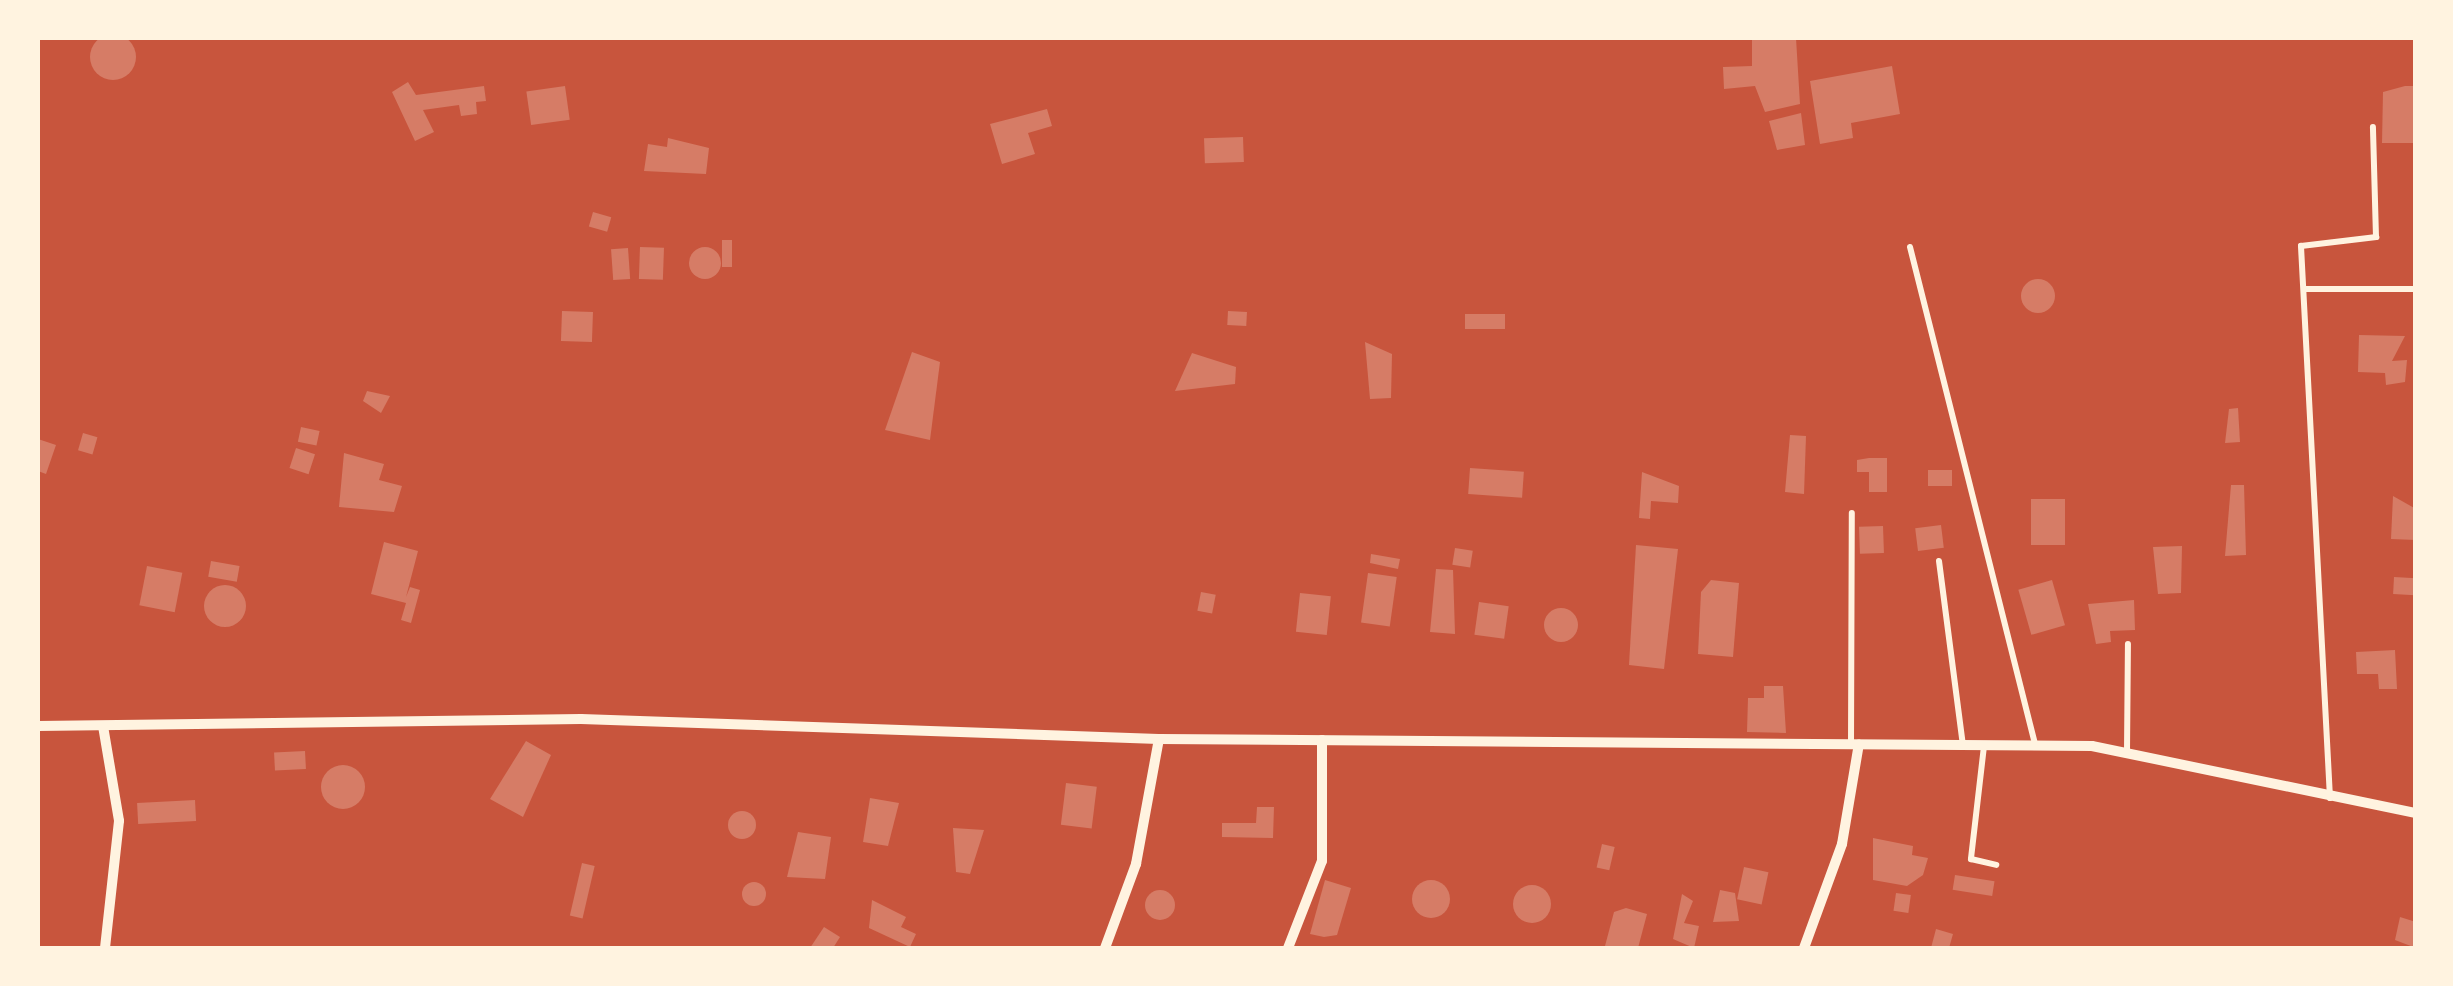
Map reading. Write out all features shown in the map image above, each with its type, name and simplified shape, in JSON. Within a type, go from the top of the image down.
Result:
[{"type":"street","points":[[38,726],[581,719],[1159,739],[2036,746],[2126,752],[2330,798],[2416,813]]},
{"type":"street","points":[[103,726],[119,821],[105,948]]},
{"type":"street","points":[[1105,948],[1136,864],[1159,739]]},
{"type":"street","points":[[1288,948],[1322,861],[1322,740]]},
{"type":"street","points":[[1804,948],[1842,844],[1855,744]]},
{"type":"lane","points":[[2330,798],[2300,246],[2376,236],[2373,127]]},
{"type":"lane","points":[[1910,247],[2036,746]]},
{"type":"lane","points":[[2304,290],[2416,288]]},
{"type":"lane","points":[[1852,513],[1855,744]]},
{"type":"lane","points":[[1939,562],[1963,745]]},
{"type":"lane","points":[[2126,752],[2128,644]]},
{"type":"lane","points":[[1984,745],[1971,859],[1996,865]]},
{"type":"building","points":[[113,34],[129,41],[136,57],[129,73],[113,80],[97,73],[90,57],[97,41]]},
{"type":"building","points":[[1752,38],[1796,38],[1800,104],[1765,112],[1755,86],[1724,89],[1723,67],[1752,66]]},
{"type":"building","points":[[1892,66],[1900,114],[1851,123],[1853,138],[1820,144],[1810,81]]},
{"type":"building","points":[[408,82],[416,95],[484,86],[486,101],[476,102],[477,114],[461,116],[459,105],[423,110],[434,132],[415,141],[392,92]]},
{"type":"building","points":[[565,86],[570,120],[531,125],[526,91]]},
{"type":"building","points":[[2416,86],[2416,143],[2382,143],[2383,92]]},
{"type":"building","points":[[1047,109],[1052,126],[1028,133],[1035,154],[1002,164],[990,124]]},
{"type":"building","points":[[1801,113],[1805,145],[1777,150],[1769,121]]},
{"type":"building","points":[[1243,137],[1244,162],[1205,163],[1204,138]]},
{"type":"building","points":[[668,138],[709,148],[706,174],[644,171],[648,144],[667,147]]},
{"type":"building","points":[[593,212],[611,217],[607,232],[589,226]]},
{"type":"building","points":[[722,240],[732,240],[732,267],[722,267]]},
{"type":"building","points":[[640,247],[664,248],[663,280],[639,279]]},
{"type":"building","points":[[705,247],[716,252],[721,263],[716,274],[705,279],[694,274],[689,263],[694,252]]},
{"type":"building","points":[[628,248],[630,279],[613,280],[611,249]]},
{"type":"building","points":[[2038,279],[2050,284],[2055,296],[2050,308],[2038,313],[2026,308],[2021,296],[2026,284]]},
{"type":"building","points":[[562,311],[593,312],[592,342],[561,341]]},
{"type":"building","points":[[1228,311],[1247,312],[1246,326],[1227,325]]},
{"type":"building","points":[[1465,314],[1505,314],[1505,329],[1465,329]]},
{"type":"building","points":[[2359,335],[2405,336],[2392,361],[2407,360],[2405,382],[2386,385],[2385,373],[2358,372]]},
{"type":"building","points":[[1365,342],[1392,354],[1391,398],[1370,399]]},
{"type":"building","points":[[912,352],[940,362],[930,440],[885,430]]},
{"type":"building","points":[[1192,353],[1236,367],[1235,384],[1175,391]]},
{"type":"building","points":[[367,391],[390,396],[381,413],[363,401]]},
{"type":"building","points":[[2238,408],[2240,442],[2225,443],[2229,409]]},
{"type":"building","points":[[301,427],[320,431],[316,446],[298,442]]},
{"type":"building","points":[[83,433],[97,437],[92,454],[78,450]]},
{"type":"building","points":[[1790,435],[1806,436],[1804,494],[1785,492]]},
{"type":"building","points":[[38,439],[56,445],[46,474],[38,471]]},
{"type":"building","points":[[296,448],[315,454],[309,474],[290,468]]},
{"type":"building","points":[[344,453],[384,464],[379,480],[402,486],[394,512],[339,507]]},
{"type":"building","points":[[1887,458],[1887,492],[1869,492],[1869,472],[1857,472],[1857,460]]},
{"type":"building","points":[[1470,468],[1524,472],[1522,498],[1468,494]]},
{"type":"building","points":[[1928,470],[1952,470],[1952,486],[1928,486]]},
{"type":"building","points":[[1642,472],[1679,486],[1678,503],[1651,501],[1650,519],[1639,518]]},
{"type":"building","points":[[2231,485],[2244,485],[2246,555],[2225,556]]},
{"type":"building","points":[[2393,496],[2416,509],[2416,540],[2391,539]]},
{"type":"building","points":[[2031,499],[2065,499],[2065,545],[2031,545]]},
{"type":"building","points":[[1941,525],[1944,548],[1918,551],[1915,528]]},
{"type":"building","points":[[1883,526],[1884,553],[1860,554],[1859,527]]},
{"type":"building","points":[[384,542],[418,551],[406,597],[410,587],[420,590],[411,623],[401,620],[406,603],[371,594]]},
{"type":"building","points":[[1636,545],[1678,549],[1664,669],[1629,665]]},
{"type":"building","points":[[2182,546],[2181,593],[2158,594],[2153,547]]},
{"type":"building","points":[[1455,548],[1473,551],[1470,568],[1452,565]]},
{"type":"building","points":[[1371,554],[1400,559],[1398,569],[1370,563]]},
{"type":"building","points":[[211,561],[240,566],[237,582],[208,577]]},
{"type":"building","points":[[147,566],[182,573],[175,612],[139,605]]},
{"type":"building","points":[[1436,569],[1453,570],[1455,634],[1430,632]]},
{"type":"building","points":[[1368,573],[1397,577],[1390,627],[1361,623]]},
{"type":"building","points":[[2394,577],[2416,578],[2415,595],[2393,594]]},
{"type":"building","points":[[1711,580],[1739,583],[1733,657],[1698,654],[1701,592]]},
{"type":"building","points":[[2052,580],[2065,625],[2031,635],[2018,590]]},
{"type":"building","points":[[225,585],[240,591],[246,606],[240,621],[225,627],[210,621],[204,606],[210,591]]},
{"type":"building","points":[[1201,592],[1216,595],[1212,614],[1197,611]]},
{"type":"building","points":[[1300,593],[1331,596],[1327,635],[1296,632]]},
{"type":"building","points":[[2134,600],[2135,630],[2110,631],[2111,642],[2096,644],[2088,604]]},
{"type":"building","points":[[1479,602],[1509,606],[1504,639],[1474,635]]},
{"type":"building","points":[[1561,608],[1573,613],[1578,625],[1573,637],[1561,642],[1549,637],[1544,625],[1549,613]]},
{"type":"building","points":[[2395,650],[2397,689],[2379,689],[2378,674],[2357,674],[2356,652]]},
{"type":"building","points":[[1764,686],[1783,686],[1786,733],[1747,732],[1748,698],[1764,698]]},
{"type":"building","points":[[526,741],[551,755],[523,817],[490,799]]},
{"type":"building","points":[[305,751],[306,769],[275,771],[274,753]]},
{"type":"building","points":[[343,765],[359,771],[365,787],[359,803],[343,809],[327,803],[321,787],[327,771]]},
{"type":"building","points":[[1066,783],[1097,787],[1092,828],[1061,825]]},
{"type":"building","points":[[870,798],[899,803],[888,846],[863,842]]},
{"type":"building","points":[[195,800],[196,821],[138,824],[137,803]]},
{"type":"building","points":[[1257,807],[1274,807],[1273,838],[1222,837],[1222,823],[1256,823]]},
{"type":"building","points":[[742,811],[752,815],[756,825],[752,835],[742,839],[732,835],[728,825],[732,815]]},
{"type":"building","points":[[953,828],[984,830],[970,874],[956,872]]},
{"type":"building","points":[[798,832],[831,837],[825,879],[787,877]]},
{"type":"building","points":[[1873,838],[1913,846],[1912,855],[1928,858],[1923,875],[1907,886],[1873,880]]},
{"type":"building","points":[[1602,844],[1615,847],[1609,870],[1597,867]]},
{"type":"building","points":[[582,863],[595,866],[583,919],[570,916]]},
{"type":"building","points":[[1744,867],[1768,872],[1762,904],[1737,899]]},
{"type":"building","points":[[1955,875],[1995,881],[1992,896],[1953,890]]},
{"type":"building","points":[[1325,880],[1351,888],[1337,935],[1324,937],[1310,934]]},
{"type":"building","points":[[1431,880],[1444,886],[1450,899],[1444,912],[1431,918],[1418,912],[1412,899],[1418,886]]},
{"type":"building","points":[[754,882],[763,885],[763,903],[754,906],[745,903],[742,894],[745,885]]},
{"type":"building","points":[[1532,885],[1546,890],[1551,904],[1546,918],[1532,923],[1518,918],[1513,904],[1518,890]]},
{"type":"building","points":[[1160,890],[1170,895],[1175,905],[1170,915],[1160,920],[1150,915],[1145,905],[1150,895]]},
{"type":"building","points":[[1720,890],[1735,893],[1739,921],[1713,922]]},
{"type":"building","points":[[1896,893],[1911,895],[1908,913],[1893,911]]},
{"type":"building","points":[[1682,894],[1693,901],[1684,923],[1699,926],[1694,948],[1673,939]]},
{"type":"building","points":[[872,900],[906,917],[901,927],[916,934],[910,947],[869,928]]},
{"type":"building","points":[[1626,908],[1647,914],[1638,948],[1605,946],[1614,912]]},
{"type":"building","points":[[2400,917],[2416,922],[2416,948],[2395,940]]},
{"type":"building","points":[[824,927],[840,937],[833,948],[810,948]]},
{"type":"building","points":[[1936,929],[1953,934],[1949,948],[1931,948]]}]
